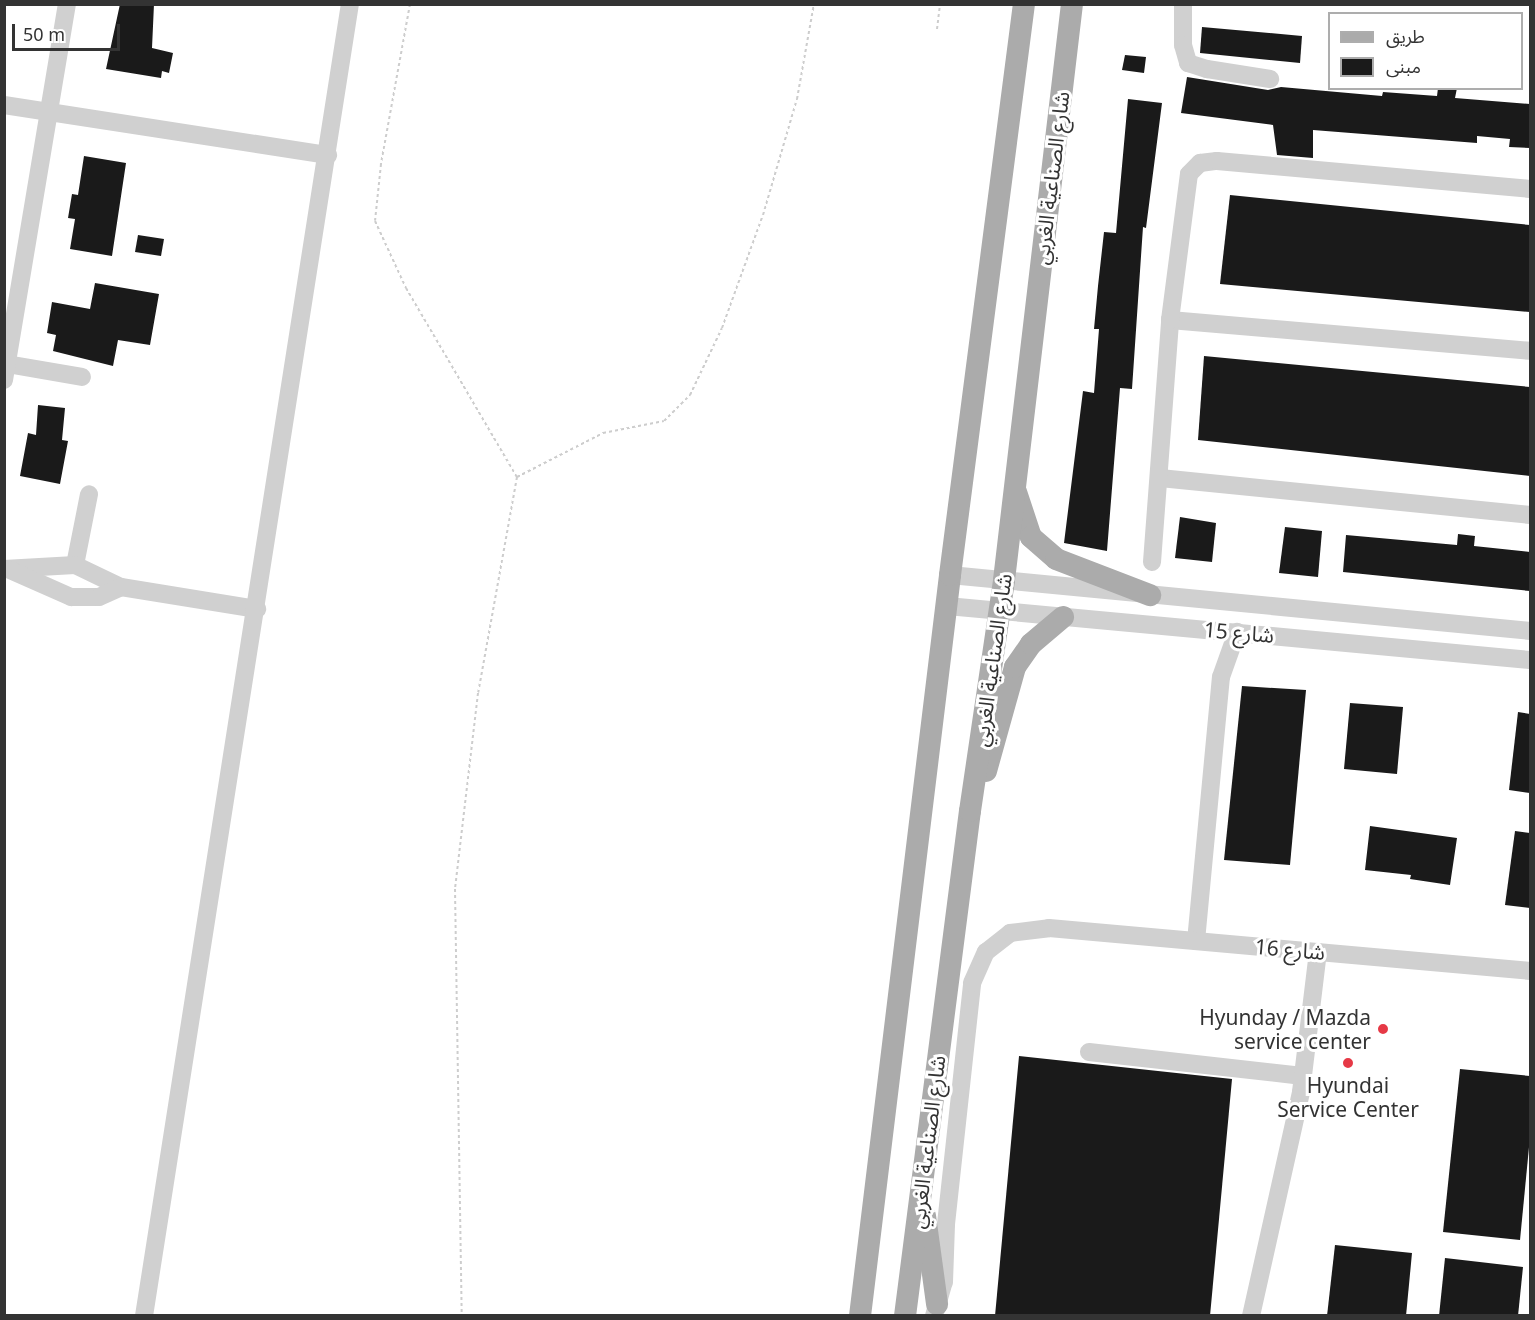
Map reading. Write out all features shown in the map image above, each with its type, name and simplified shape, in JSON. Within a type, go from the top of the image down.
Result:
[{"type":"main road","points":[[860,1316],[950,575],[1024,4]]},
{"type":"main road","name":"شارع الصناعية الغربي","points":[[905,1316],[970,811],[1004,580],[1072,4]]},
{"type":"main road","points":[[1014,482],[1031,537],[1042,549],[1063,562],[1150,595]]},
{"type":"main road","points":[[970,811],[990,762],[1015,667],[1031,644],[1063,617]]},
{"type":"main road","points":[[921,1193],[936,1310]]},
{"type":"street","points":[[67,4],[6,372],[82,377]]},
{"type":"street","points":[[144,1316],[257,609],[350,4]]},
{"type":"street","points":[[1183,4],[1183,45],[1188,63],[1270,79]]},
{"type":"street","points":[[4,105],[328,155]]},
{"type":"street","points":[[1152,562],[1170,320],[1189,174],[1200,163],[1217,161],[1530,189]]},
{"type":"street","points":[[1170,320],[1530,351]]},
{"type":"street","points":[[1160,478],[1530,515]]},
{"type":"street","points":[[75,564],[89,494]]},
{"type":"street","points":[[7,570],[75,564],[121,587],[257,609]]},
{"type":"street","points":[[7,570],[71,597],[99,597],[121,587]]},
{"type":"street","name":"شارع 15","points":[[950,575],[1530,631]]},
{"type":"street","name":"شارع 15","points":[[947,606],[1530,660]]},
{"type":"street","points":[[1196,941],[1221,677],[1237,632]]},
{"type":"street","name":"شارع الصناعية الغربي","points":[[936,1310],[944,1282],[946,1224],[972,983],[977,967],[999,940],[1026,928],[1049,928]]},
{"type":"street","name":"شارع 16","points":[[1049,928],[1530,971]]},
{"type":"street","points":[[1251,1316],[1303,1076],[1318,952]]},
{"type":"street","points":[[1089,1052],[1303,1076]]},
{"type":"path","points":[[410,4],[381,164],[375,220],[406,288],[517,477],[478,693],[455,889],[462,1316]]},
{"type":"path","points":[[517,477],[603,433],[664,421],[690,395],[723,328],[763,215],[797,99],[814,4]]},
{"type":"path","points":[[937,29],[940,4]]},
{"type":"building","points":[[120,4],[154,4],[152,48],[173,53],[169,73],[162,71],[161,78],[106,69]]},
{"type":"building","points":[[1202,27],[1302,36],[1300,63],[1200,53]]},
{"type":"building","points":[[1125,55],[1146,57],[1144,73],[1122,70]]},
{"type":"building","points":[[1187,77],[1268,90],[1281,87],[1382,96],[1383,92],[1437,96],[1438,90],[1457,90],[1455,98],[1530,104],[1530,148],[1509,147],[1510,139],[1477,136],[1477,143],[1313,130],[1313,158],[1277,155],[1273,125],[1181,113]]},
{"type":"building","points":[[1128,99],[1162,103],[1146,228],[1143,227],[1132,389],[1120,388],[1107,551],[1064,543],[1083,391],[1094,393],[1099,329],[1094,329],[1104,232],[1116,233]]},
{"type":"building","points":[[84,156],[126,163],[112,256],[70,249],[75,219],[68,218],[72,194],[78,195]]},
{"type":"building","points":[[1230,195],[1530,225],[1530,312],[1220,284]]},
{"type":"building","points":[[138,235],[164,239],[161,256],[135,252]]},
{"type":"building","points":[[95,283],[159,294],[150,345],[118,340],[113,366],[53,351],[56,335],[47,333],[52,302],[90,309]]},
{"type":"building","points":[[1204,356],[1530,387],[1530,476],[1198,440]]},
{"type":"building","points":[[38,405],[65,408],[62,440],[68,441],[60,484],[20,476],[28,433],[36,435]]},
{"type":"building","points":[[1180,517],[1216,523],[1212,562],[1175,558]]},
{"type":"building","points":[[1285,527],[1322,531],[1318,577],[1279,573]]},
{"type":"building","points":[[1458,534],[1475,536],[1474,546],[1530,552],[1530,591],[1343,572],[1346,535],[1457,545]]},
{"type":"building","points":[[1242,686],[1306,690],[1290,865],[1224,860]]},
{"type":"building","points":[[1350,703],[1403,707],[1397,774],[1344,769]]},
{"type":"building","points":[[1518,712],[1530,714],[1530,793],[1509,790]]},
{"type":"building","points":[[1370,826],[1457,838],[1450,885],[1410,879],[1411,875],[1365,870]]},
{"type":"building","points":[[1515,831],[1530,833],[1530,908],[1505,905]]},
{"type":"building","points":[[1019,1056],[1232,1079],[1210,1316],[995,1316]]},
{"type":"building","points":[[1460,1069],[1530,1076],[1530,1137],[1520,1240],[1443,1232]]},
{"type":"building","points":[[1335,1245],[1412,1253],[1406,1316],[1327,1316]]},
{"type":"building","points":[[1445,1258],[1523,1267],[1518,1316],[1439,1316]]},
{"type":"place","name":"Hyunday / Mazda service center","points":[[1383,1029]]},
{"type":"place","name":"Hyundai Service Center","points":[[1348,1063]]}]
